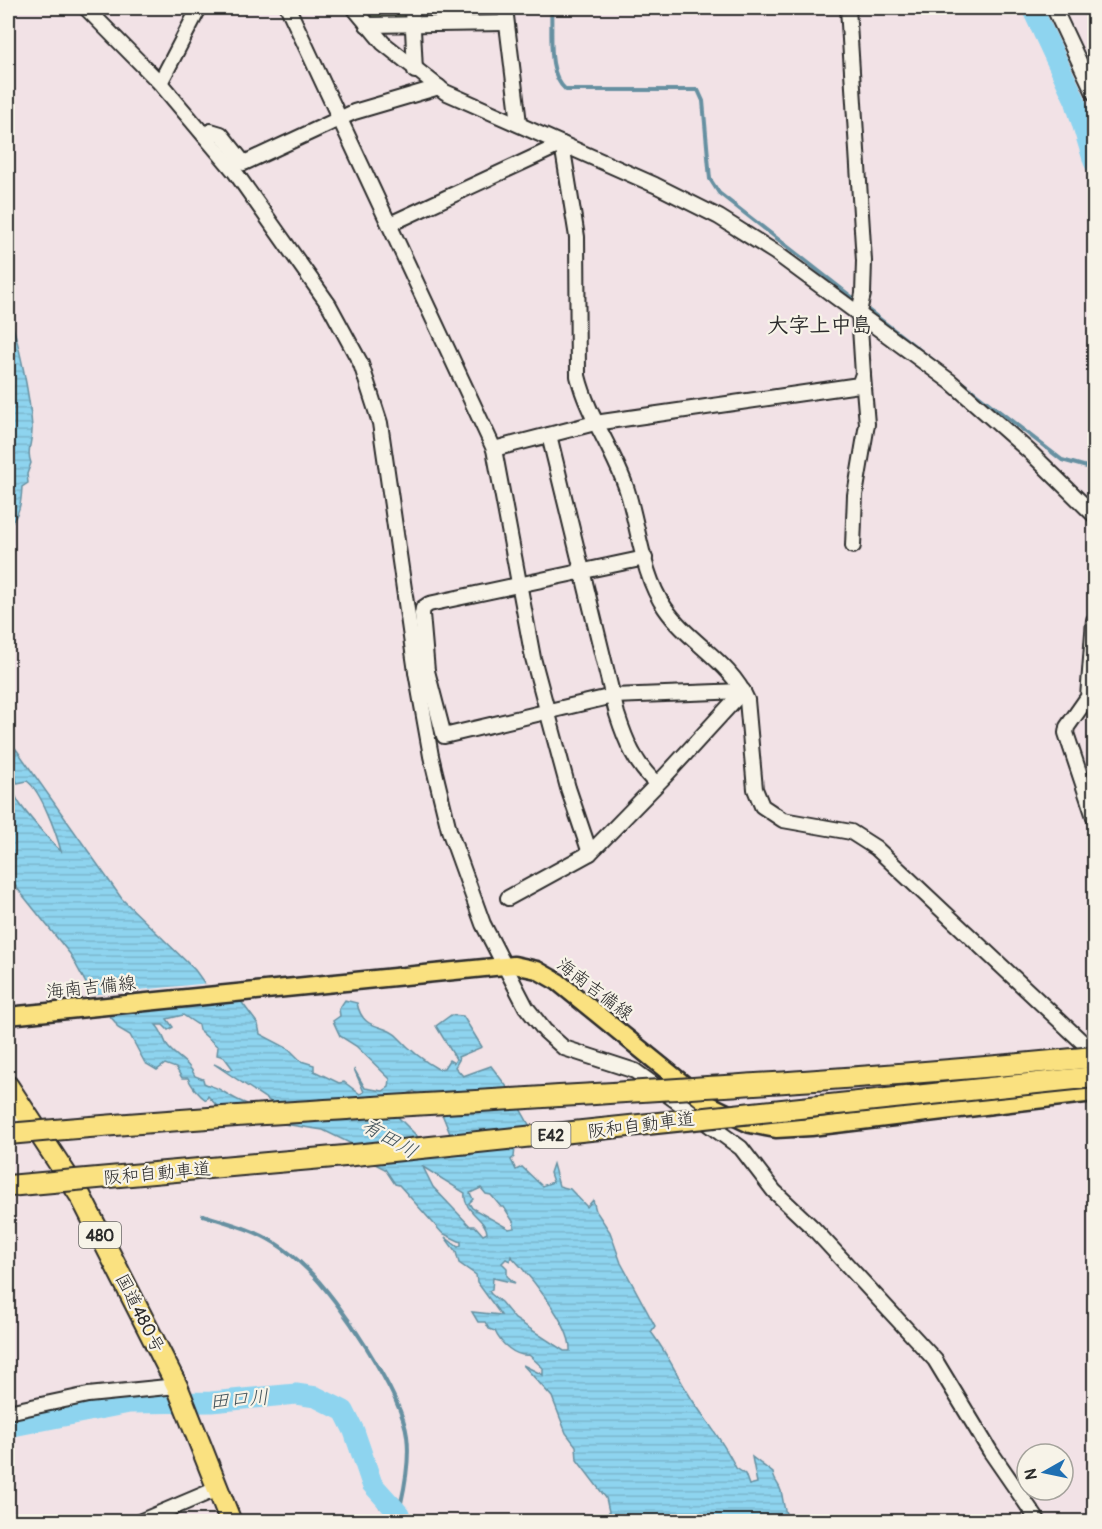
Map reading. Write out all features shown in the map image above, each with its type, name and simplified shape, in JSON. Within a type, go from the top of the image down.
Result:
[{"type":"highway","name":"阪和自動車道","points":[[8,1134],[589,1093],[910,1074],[1092,1049]]},
{"type":"highway","name":"阪和自動車道","points":[[8,1186],[345,1156],[1095,1077]]},
{"type":"highway","name":"国道480号","points":[[8,1086],[17,1116],[81,1197],[178,1389],[231,1521]]},
{"type":"main road","name":"海南吉備線","points":[[10,1015],[497,965],[526,966],[558,982],[708,1104],[750,1124],[776,1129],[811,1128],[1095,1093]]},
{"type":"street","points":[[86,8],[160,83],[235,172],[340,323],[361,364],[375,406],[382,439],[449,830],[497,965],[545,1031],[564,1048],[635,1071],[741,1148],[774,1191],[820,1236],[935,1360],[990,1451],[1040,1521]]},
{"type":"street","points":[[160,83],[200,8]]},
{"type":"street","points":[[288,8],[494,449],[519,585],[547,711],[590,853]]},
{"type":"street","points":[[354,8],[383,43],[415,71],[439,87],[719,217],[859,312],[951,382],[1095,515]]},
{"type":"street","points":[[412,8],[415,71]]},
{"type":"street","points":[[505,8],[519,123]]},
{"type":"street","points":[[848,8],[864,261],[863,294],[859,312],[867,424],[854,504],[853,546]]},
{"type":"street","points":[[1054,8],[1095,93]]},
{"type":"street","points":[[368,25],[506,23]]},
{"type":"street","points":[[204,135],[211,131],[220,134],[244,163],[341,118],[376,105],[439,87]]},
{"type":"street","points":[[390,224],[562,144]]},
{"type":"street","points":[[562,144],[577,237],[578,376],[594,423],[626,488],[658,597],[669,614],[733,677],[747,700],[755,789],[768,812],[783,820],[842,828],[876,849],[1092,1049]]},
{"type":"street","points":[[494,449],[594,423],[852,388],[859,385],[863,374]]},
{"type":"street","points":[[549,435],[613,696],[628,746],[639,765],[657,784]]},
{"type":"street","points":[[645,558],[437,602],[423,608],[422,671],[444,736],[613,696],[743,691]]},
{"type":"street","points":[[1095,620],[1088,697],[1067,727],[1066,733],[1095,817]]},
{"type":"street","points":[[508,898],[590,853],[743,691]]},
{"type":"street","points":[[8,1412],[88,1395],[178,1389]]},
{"type":"street","points":[[139,1521],[219,1488]]},
{"type":"green space","points":[[359,8],[408,8],[409,21],[370,21]]},
{"type":"water","points":[[8,313],[23,369],[32,432],[28,483],[22,487],[19,508],[15,518],[8,526]]},
{"type":"water","name":"有田川","points":[[16,749],[122,899],[195,970],[205,984],[237,996],[258,1024],[260,1034],[289,1049],[301,1061],[314,1065],[314,1071],[339,1083],[344,1082],[360,1094],[364,1092],[354,1069],[365,1088],[383,1091],[389,1087],[390,1079],[356,1046],[340,1036],[333,1021],[340,1016],[339,1009],[345,1000],[357,1003],[364,1019],[375,1026],[393,1032],[416,1055],[438,1069],[444,1068],[449,1060],[454,1063],[456,1059],[436,1026],[451,1015],[463,1016],[482,1047],[458,1057],[459,1060],[455,1067],[463,1076],[491,1066],[510,1091],[532,1130],[515,1148],[514,1157],[511,1160],[516,1170],[522,1167],[542,1186],[553,1182],[550,1173],[553,1164],[559,1186],[570,1189],[587,1207],[593,1200],[596,1211],[610,1232],[621,1263],[655,1326],[651,1332],[722,1442],[736,1468],[745,1474],[749,1485],[757,1483],[752,1457],[773,1473],[790,1521],[611,1521],[606,1498],[577,1460],[576,1446],[566,1433],[552,1397],[523,1365],[543,1375],[543,1368],[529,1355],[518,1354],[509,1348],[500,1340],[495,1331],[489,1329],[485,1322],[478,1322],[472,1312],[501,1315],[477,1282],[476,1275],[459,1263],[456,1252],[445,1237],[458,1247],[461,1242],[442,1233],[399,1185],[395,1184],[385,1169],[371,1162],[354,1145],[323,1130],[225,1115],[208,1096],[206,1100],[198,1093],[188,1078],[182,1078],[176,1068],[165,1064],[157,1070],[145,1063],[130,1035],[118,1028],[94,998],[70,954],[8,877],[8,780],[21,806],[61,851],[52,823],[38,793],[27,781],[17,783],[13,766]],"holes":[[[183,1015],[198,1025],[199,1030],[218,1047],[217,1055],[224,1057],[233,1069],[228,1071],[214,1064],[277,1106],[261,1107],[248,1104],[204,1083],[203,1079],[195,1076],[190,1067],[168,1047],[156,1025],[163,1025],[168,1030],[173,1027],[167,1019]],[[414,1091],[442,1114],[451,1136],[470,1155],[458,1155],[450,1149],[420,1139],[394,1113],[400,1098]],[[423,1167],[465,1193],[467,1205],[486,1228],[487,1233],[483,1235],[475,1226],[470,1226],[433,1187]],[[481,1188],[486,1194],[491,1195],[501,1207],[504,1207],[514,1223],[514,1228],[509,1229],[472,1208],[469,1203],[473,1199],[470,1193]],[[511,1256],[548,1301],[564,1328],[569,1340],[570,1351],[564,1351],[515,1319],[491,1294],[489,1291],[492,1289],[493,1278],[515,1283],[507,1276],[507,1268],[502,1263],[506,1259],[510,1261]]]},
{"type":"water","points":[[376,1492],[384,1492],[399,1499],[412,1521],[388,1521],[385,1515],[389,1512],[387,1508],[380,1508],[373,1495]]},
{"type":"pier","points":[[210,983],[238,994],[245,1002],[104,1015],[88,995]]},
{"type":"waterway","points":[[551,8],[553,63],[560,83],[566,90],[698,90],[703,101],[710,179],[719,193],[857,301]]},
{"type":"waterway","points":[[1032,8],[1075,100],[1094,162]]},
{"type":"waterway","points":[[863,306],[938,364]]},
{"type":"waterway","points":[[960,381],[1062,460],[1094,469]]},
{"type":"waterway","points":[[203,1215],[249,1230],[283,1249],[320,1283],[351,1324],[381,1373],[403,1418],[408,1453],[401,1503]]},
{"type":"waterway","name":"田口川","points":[[8,1427],[129,1403],[211,1402],[296,1394],[316,1397],[344,1411],[354,1431],[372,1484],[399,1514],[402,1522]]},
{"type":"district","name":"大字上中島","points":[[820,325]]}]
